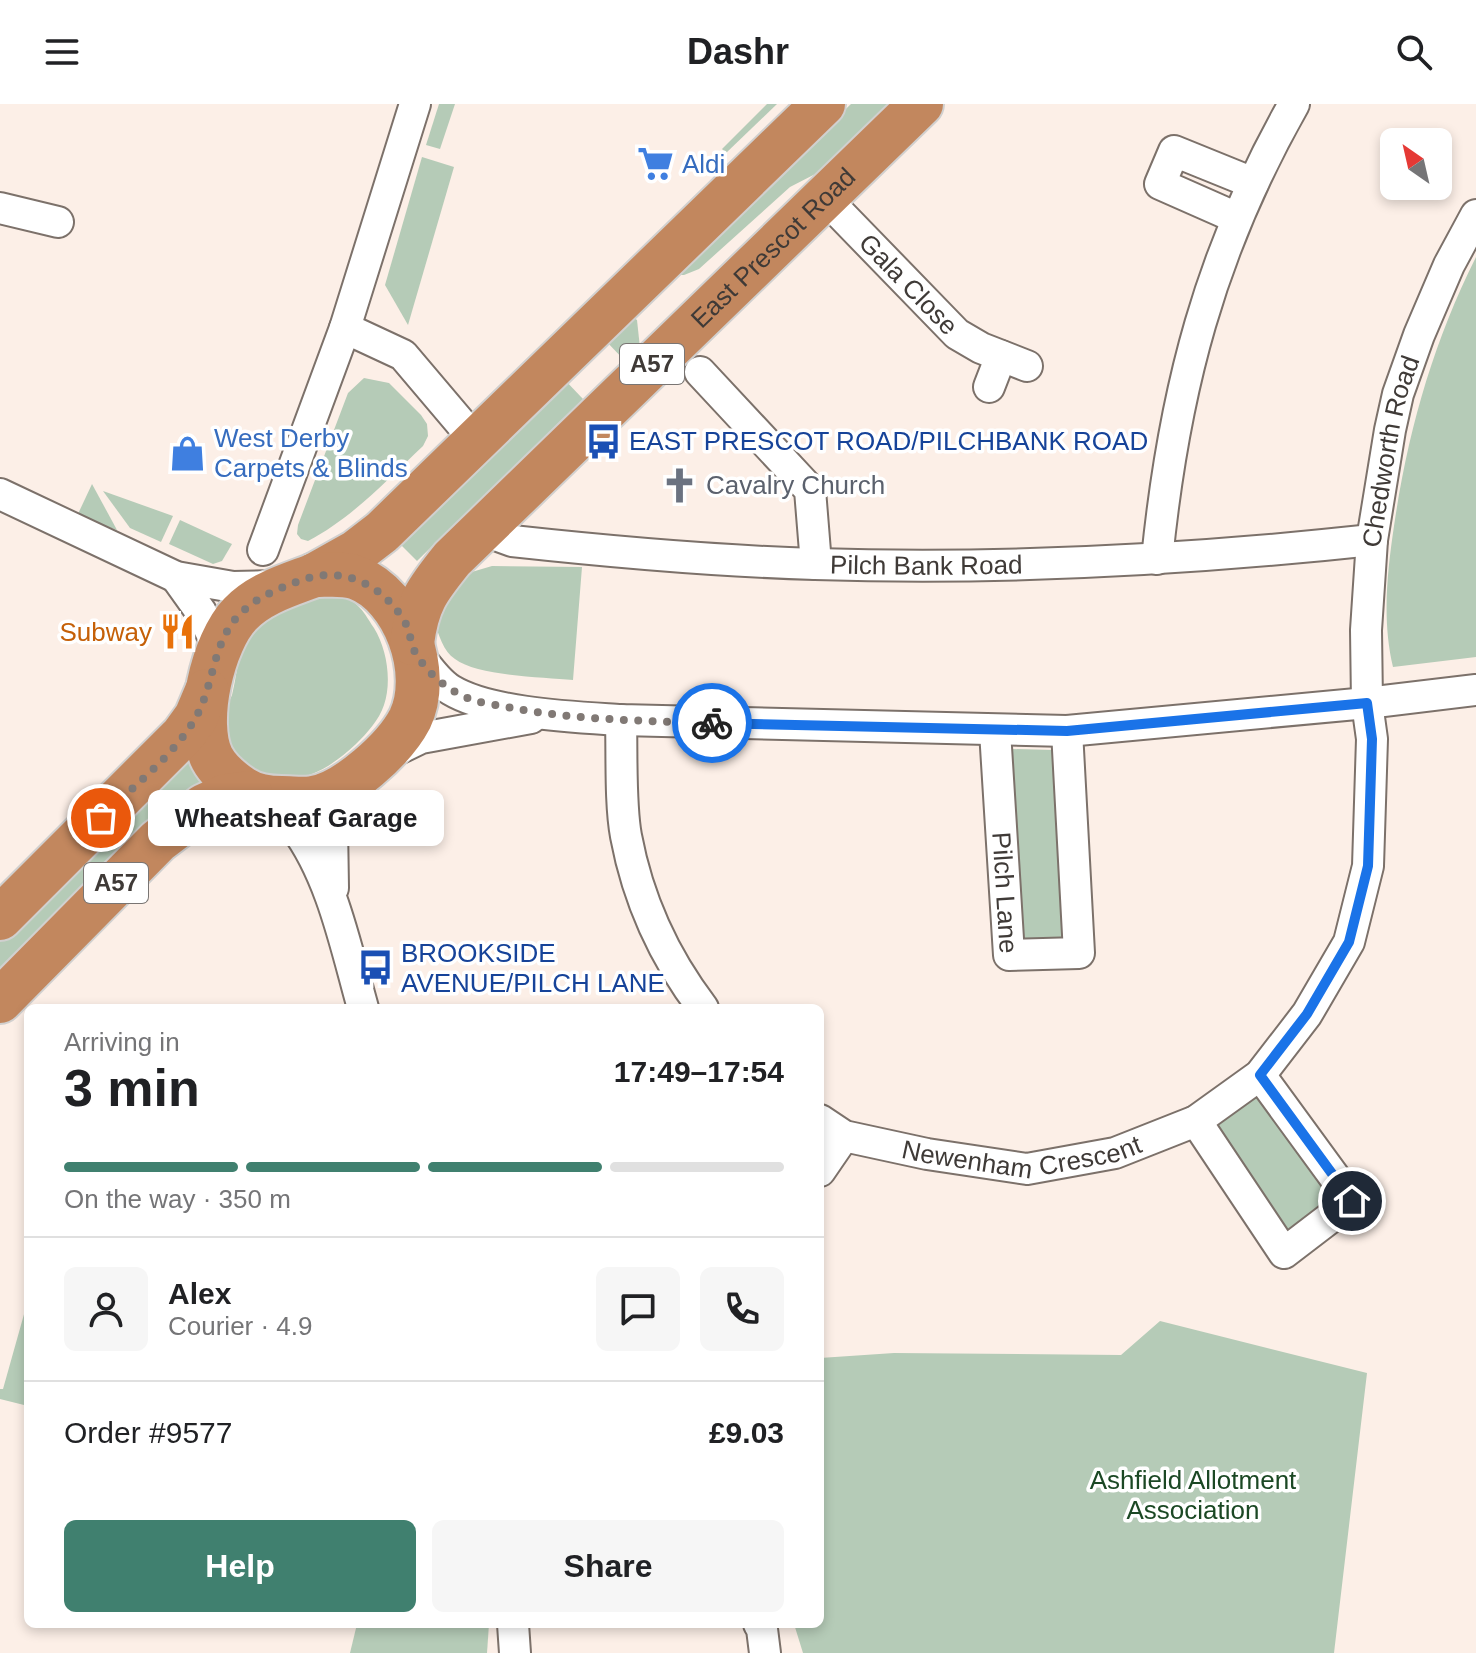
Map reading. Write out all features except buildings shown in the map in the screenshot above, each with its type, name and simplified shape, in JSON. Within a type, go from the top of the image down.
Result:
[{"type":"highway","name":"A57","points":[[0,918],[183,735],[196,717],[226,632],[240,613],[259,598],[356,552],[382,532],[823,104]]},
{"type":"highway","name":"East Prescot Road","points":[[412,645],[416,614],[423,598],[452,559],[921,104]]},
{"type":"highway","name":"A57","points":[[0,1001],[158,841],[204,806],[226,796],[314,798],[363,770],[401,732],[414,706],[416,662],[406,625],[375,588],[355,577],[301,580]]},
{"type":"highway","name":"A57","points":[[214,666],[206,712],[212,757],[225,776],[259,796]]},
{"type":"street","points":[[263,550],[345,328],[415,104]]},
{"type":"street","points":[[1157,559],[1164,491],[1180,398],[1196,334],[1237,218],[1294,104]]},
{"type":"street","points":[[1237,218],[1160,184],[1174,151],[1253,183]]},
{"type":"street","name":"Gala Close","points":[[825,198],[957,334],[1014,361],[989,387]]},
{"type":"street","points":[[0,208],[58,222]]},
{"type":"street","name":"Chedworth Road","points":[[1367,703],[1366,630],[1372,540],[1379,482],[1398,394],[1434,298],[1476,215]]},
{"type":"street","points":[[345,328],[403,355],[475,440]]},
{"type":"street","points":[[700,372],[810,490],[816,564]]},
{"type":"street","points":[[0,494],[176,577],[233,587],[301,580]]},
{"type":"street","name":"Pilch Bank Road","points":[[487,524],[501,537],[512,541],[614,552],[816,564],[1026,565],[1157,559],[1372,540]]},
{"type":"street","points":[[176,577],[201,612],[214,666]]},
{"type":"street","points":[[412,645],[433,674],[449,689],[471,700],[548,715],[621,720],[1067,731],[1476,690]]},
{"type":"street","name":"Newenham Crescent","points":[[824,1157],[832,1128],[927,1154],[1027,1169],[1115,1153],[1196,1121],[1260,1075],[1307,1014],[1349,942],[1368,866],[1372,739],[1367,703]]},
{"type":"street","points":[[334,906],[332,825],[363,770],[421,738],[548,715]]},
{"type":"street","points":[[621,720],[625,834],[647,914],[681,979],[700,1004]]},
{"type":"street","name":"Pilch Lane","points":[[995,731],[1009,955],[1079,953],[1067,731]]},
{"type":"street","points":[[259,796],[294,825],[310,853],[334,906],[362,1004]]},
{"type":"street","points":[[1196,1121],[1284,1253],[1352,1201],[1260,1075]]},
{"type":"street","points":[[513,1628],[515,1653]]},
{"type":"street","points":[[760,1628],[765,1653]]},
{"type":"green space","points":[[439,104],[455,104],[440,149],[426,145]]},
{"type":"green space","points":[[767,104],[777,104],[726,153],[722,149]]},
{"type":"green space","points":[[851,104],[893,104],[825,169],[790,187],[699,269],[684,275],[673,275]]},
{"type":"green space","points":[[422,157],[454,167],[408,325],[385,285]]},
{"type":"green space","points":[[1476,257],[1476,657],[1393,667],[1387,615],[1388,579],[1407,456],[1435,355]]},
{"type":"green space","points":[[631,316],[637,320],[640,348],[626,362],[605,340]]},
{"type":"green space","points":[[364,378],[389,383],[421,415],[427,424],[428,436],[423,446],[354,510],[308,541],[301,539],[297,534],[298,525],[348,393]]},
{"type":"green space","points":[[563,378],[583,399],[417,561],[397,541]]},
{"type":"green space","points":[[92,484],[117,530],[77,516]]},
{"type":"green space","points":[[103,491],[173,516],[161,542],[130,528]]},
{"type":"green space","points":[[180,520],[232,544],[222,561],[213,564],[169,544]]},
{"type":"green space","points":[[492,566],[582,567],[573,680],[478,669],[465,665],[447,652],[434,621],[465,574]]},
{"type":"green space","points":[[334,595],[349,599],[358,606],[378,636],[388,676],[382,711],[356,744],[318,771],[291,779],[262,773],[237,756],[229,744],[224,725],[245,641],[255,626],[269,616]]},
{"type":"green space","points":[[1012,749],[1054,750],[1066,942],[1021,943]]},
{"type":"green space","points":[[188,761],[203,784],[0,985],[0,938]]},
{"type":"green space","points":[[1257,1094],[1334,1199],[1287,1233],[1212,1125]]},
{"type":"green space","points":[[24,1314],[24,1405],[0,1399],[0,1389],[3,1389]]},
{"type":"green space","name":"Ashfield Allotment Association","points":[[1160,1321],[1367,1373],[1334,1653],[803,1653],[795,1628],[824,1628],[824,1358],[894,1353],[1121,1355]]},
{"type":"green space","points":[[356,1628],[489,1628],[487,1653],[350,1653]]},
{"type":"way so far","points":[[101,818],[160,761],[196,717],[210,684],[218,647],[240,613],[259,598],[315,575],[355,577],[375,588],[406,625],[413,648],[433,674],[449,689],[471,700],[548,715],[712,723]]},
{"type":"place","name":"Aldi","points":[[656,164]]},
{"type":"place","name":"EAST PRESCOT ROAD/PILCHBANK ROAD","points":[[603,441]]},
{"type":"place","name":"West Derby Carpets & Blinds","points":[[188,453]]},
{"type":"place","name":"Cavalry Church","points":[[680,485]]},
{"type":"place","name":"Subway","points":[[178,632]]},
{"type":"place","name":"Wheatsheaf Garage","points":[[101,818]]},
{"type":"place","name":"BROOKSIDE AVENUE/PILCH LANE","points":[[375,968]]},
{"type":"route","points":[[712,723],[1067,731],[1367,703],[1372,739],[1368,866],[1349,942],[1307,1014],[1260,1075],[1352,1201]]}]
